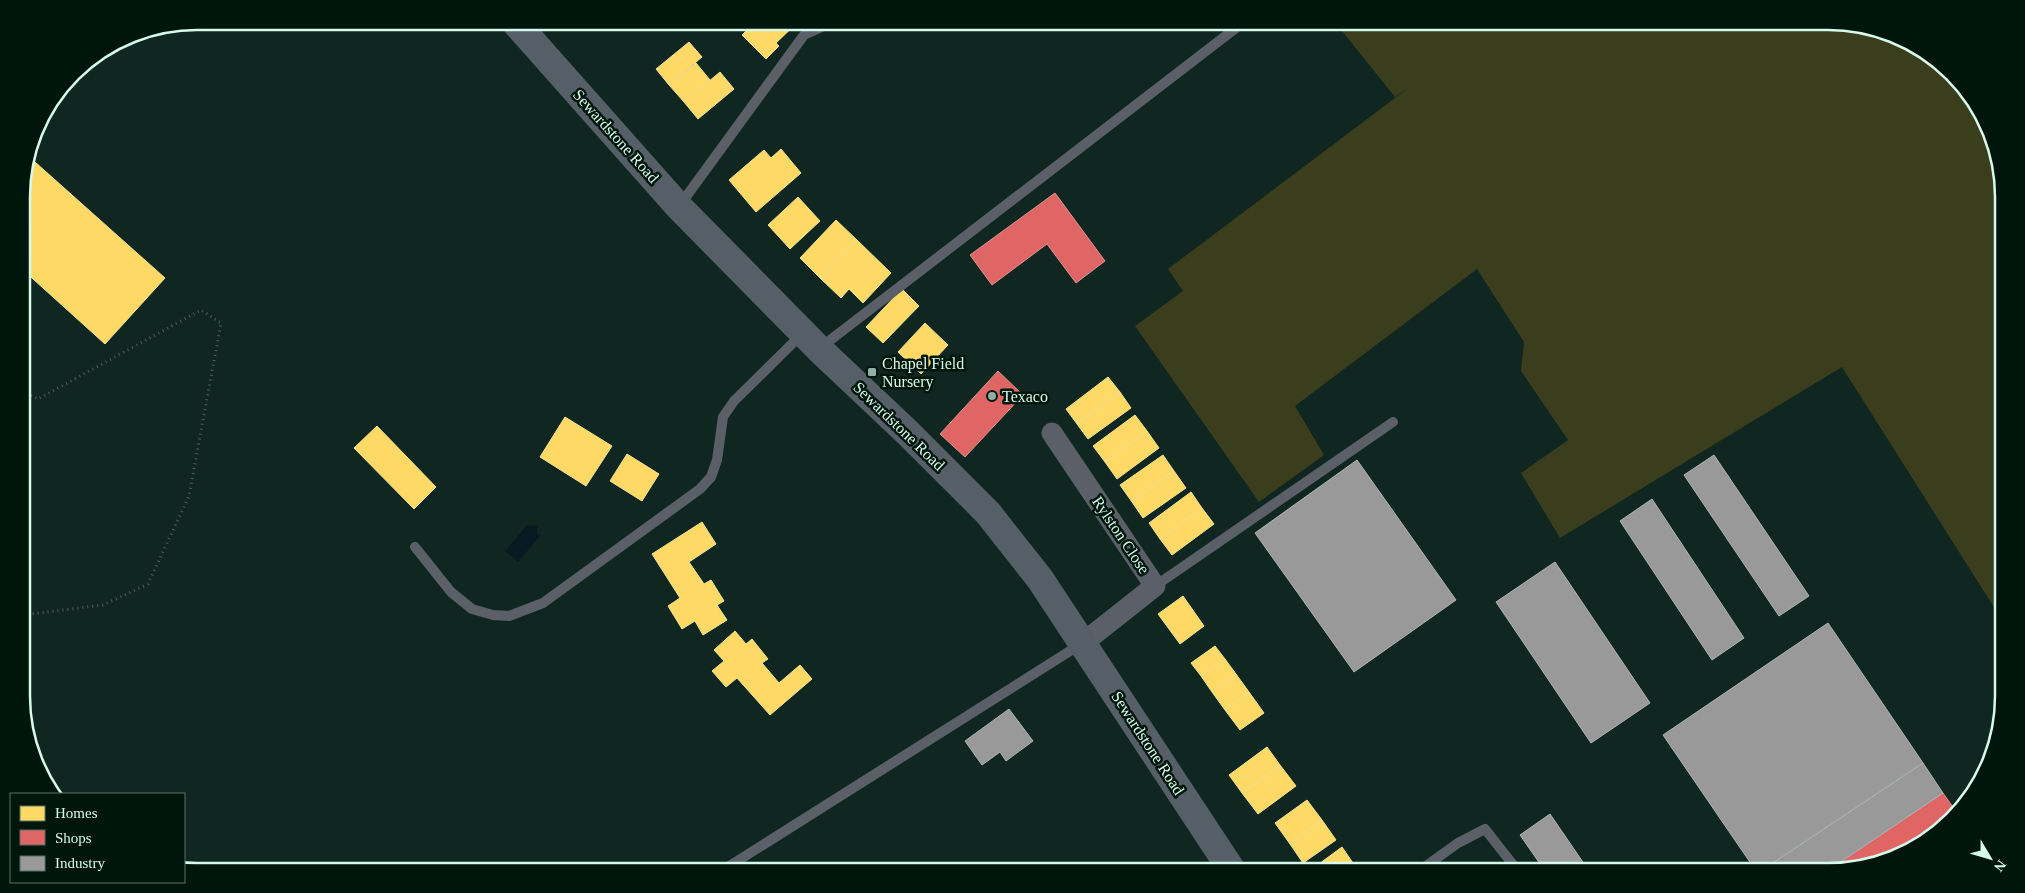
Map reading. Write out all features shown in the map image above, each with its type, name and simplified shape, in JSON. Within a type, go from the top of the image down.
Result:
[{"type":"main road","name":"Sewardstone Road","points":[[522,30],[679,207],[811,341],[909,434],[988,513],[1040,579],[1227,863]]},
{"type":"street","name":"Rylston Close","points":[[1052,433],[1155,586],[1083,643]]},
{"type":"lane","points":[[679,207],[804,35],[815,30]]},
{"type":"lane","points":[[415,547],[451,592],[472,609],[493,616],[508,616],[543,603],[700,489],[711,477],[717,460],[724,417],[734,401],[811,341],[1233,30]]},
{"type":"lane","points":[[1155,586],[1392,422]]},
{"type":"lane","points":[[734,863],[1083,643]]},
{"type":"lane","points":[[1432,863],[1458,844],[1485,829],[1511,863]]},
{"type":"path","points":[[30,395],[38,399],[201,310],[221,323],[189,496],[148,584],[103,605],[30,614]]},
{"type":"green space","points":[[1341,30],[1850,31],[1892,43],[1912,52],[1930,64],[1961,95],[1973,113],[1989,153],[1994,175],[1995,609],[1842,367],[1560,538],[1521,473],[1568,440],[1521,371],[1524,342],[1477,269],[1295,406],[1324,455],[1259,502],[1135,326],[1183,291],[1168,269],[1411,86],[1395,97]]},
{"type":"water","points":[[527,525],[537,526],[537,534],[540,536],[518,562],[505,551]]},
{"type":"building: Homes","points":[[747,30],[790,30],[776,43],[779,46],[766,59],[742,35]]},
{"type":"building: Homes","points":[[689,42],[702,57],[669,85],[656,69]]},
{"type":"building: Homes","points":[[696,63],[710,80],[684,102],[669,85]]},
{"type":"building: Homes","points":[[720,72],[734,89],[698,119],[684,102]]},
{"type":"building: Homes","points":[[781,149],[801,173],[756,212],[729,180],[764,150],[771,158]]},
{"type":"building: Homes","points":[[35,162],[165,278],[105,344],[30,276],[30,186]]},
{"type":"building: Homes","points":[[798,197],[820,221],[790,249],[768,225]]},
{"type":"building: Homes","points":[[836,220],[857,240],[820,278],[800,258]]},
{"type":"building: Homes","points":[[857,240],[891,273],[863,303],[849,289],[841,298],[820,278]]},
{"type":"building: Homes","points":[[902,289],[919,306],[883,343],[866,327]]},
{"type":"building: Homes","points":[[925,323],[948,345],[921,374],[898,352]]},
{"type":"building: Homes","points":[[1108,377],[1120,392],[1077,424],[1066,409]]},
{"type":"building: Homes","points":[[1120,392],[1131,408],[1088,439],[1077,424]]},
{"type":"building: Homes","points":[[1135,415],[1147,431],[1105,462],[1093,446]]},
{"type":"building: Homes","points":[[565,417],[612,446],[586,486],[540,457]]},
{"type":"building: Homes","points":[[377,426],[436,487],[414,509],[354,448]]},
{"type":"building: Homes","points":[[1147,431],[1159,448],[1117,479],[1105,462]]},
{"type":"building: Homes","points":[[627,454],[659,474],[642,501],[610,481]]},
{"type":"building: Homes","points":[[1163,455],[1174,471],[1132,502],[1120,485]]},
{"type":"building: Homes","points":[[1174,471],[1186,488],[1143,518],[1132,502]]},
{"type":"building: Homes","points":[[1191,492],[1202,508],[1160,539],[1149,523]]},
{"type":"building: Homes","points":[[1202,508],[1214,524],[1172,555],[1160,539]]},
{"type":"building: Homes","points":[[702,522],[716,544],[689,562],[704,584],[711,580],[724,601],[717,605],[727,620],[703,635],[695,621],[682,629],[668,606],[680,598],[652,554]]},
{"type":"building: Homes","points":[[1183,596],[1204,626],[1180,644],[1158,614]]},
{"type":"building: Homes","points":[[735,631],[746,644],[752,639],[768,659],[762,663],[779,683],[800,665],[812,679],[770,715],[737,678],[726,687],[712,671],[724,661],[714,650]]},
{"type":"building: Homes","points":[[1215,646],[1225,659],[1201,676],[1191,663]]},
{"type":"building: Homes","points":[[1225,659],[1236,674],[1212,692],[1201,676]]},
{"type":"building: Homes","points":[[1236,674],[1249,692],[1225,710],[1212,692]]},
{"type":"building: Homes","points":[[1249,692],[1264,713],[1240,730],[1225,710]]},
{"type":"building: Homes","points":[[1267,747],[1280,765],[1242,793],[1229,775]]},
{"type":"building: Homes","points":[[1280,765],[1296,786],[1258,814],[1242,793]]},
{"type":"building: Homes","points":[[1307,800],[1322,820],[1290,844],[1275,823]]},
{"type":"building: Homes","points":[[1322,820],[1336,840],[1303,863],[1290,844]]},
{"type":"building: Homes","points":[[1342,847],[1353,863],[1320,863]]},
{"type":"building: Shops","points":[[1055,193],[1105,261],[1076,283],[1047,244],[992,285],[970,255]]},
{"type":"building: Shops","points":[[998,371],[1023,395],[965,457],[940,434]]},
{"type":"building: Shops","points":[[1943,793],[1953,807],[1930,829],[1912,841],[1882,854],[1861,860],[1839,863]]},
{"type":"building: Industry","points":[[1714,455],[1809,596],[1779,616],[1684,475]]},
{"type":"building: Industry","points":[[1357,460],[1456,600],[1354,672],[1255,533]]},
{"type":"building: Industry","points":[[1652,499],[1744,638],[1712,660],[1620,521]]},
{"type":"building: Industry","points":[[1555,562],[1650,703],[1591,743],[1496,602]]},
{"type":"building: Industry","points":[[1828,623],[1923,763],[1773,863],[1751,863],[1663,735]]},
{"type":"building: Industry","points":[[1009,709],[1033,741],[1006,761],[1000,752],[982,765],[965,741]]},
{"type":"building: Industry","points":[[1923,763],[1943,793],[1839,863],[1773,863]]},
{"type":"building: Industry","points":[[1550,814],[1584,863],[1539,863],[1520,835]]},
{"type":"place","name":"Chapel Field Nursery","points":[[872,372]]},
{"type":"place","name":"Texaco","points":[[992,396]]}]
